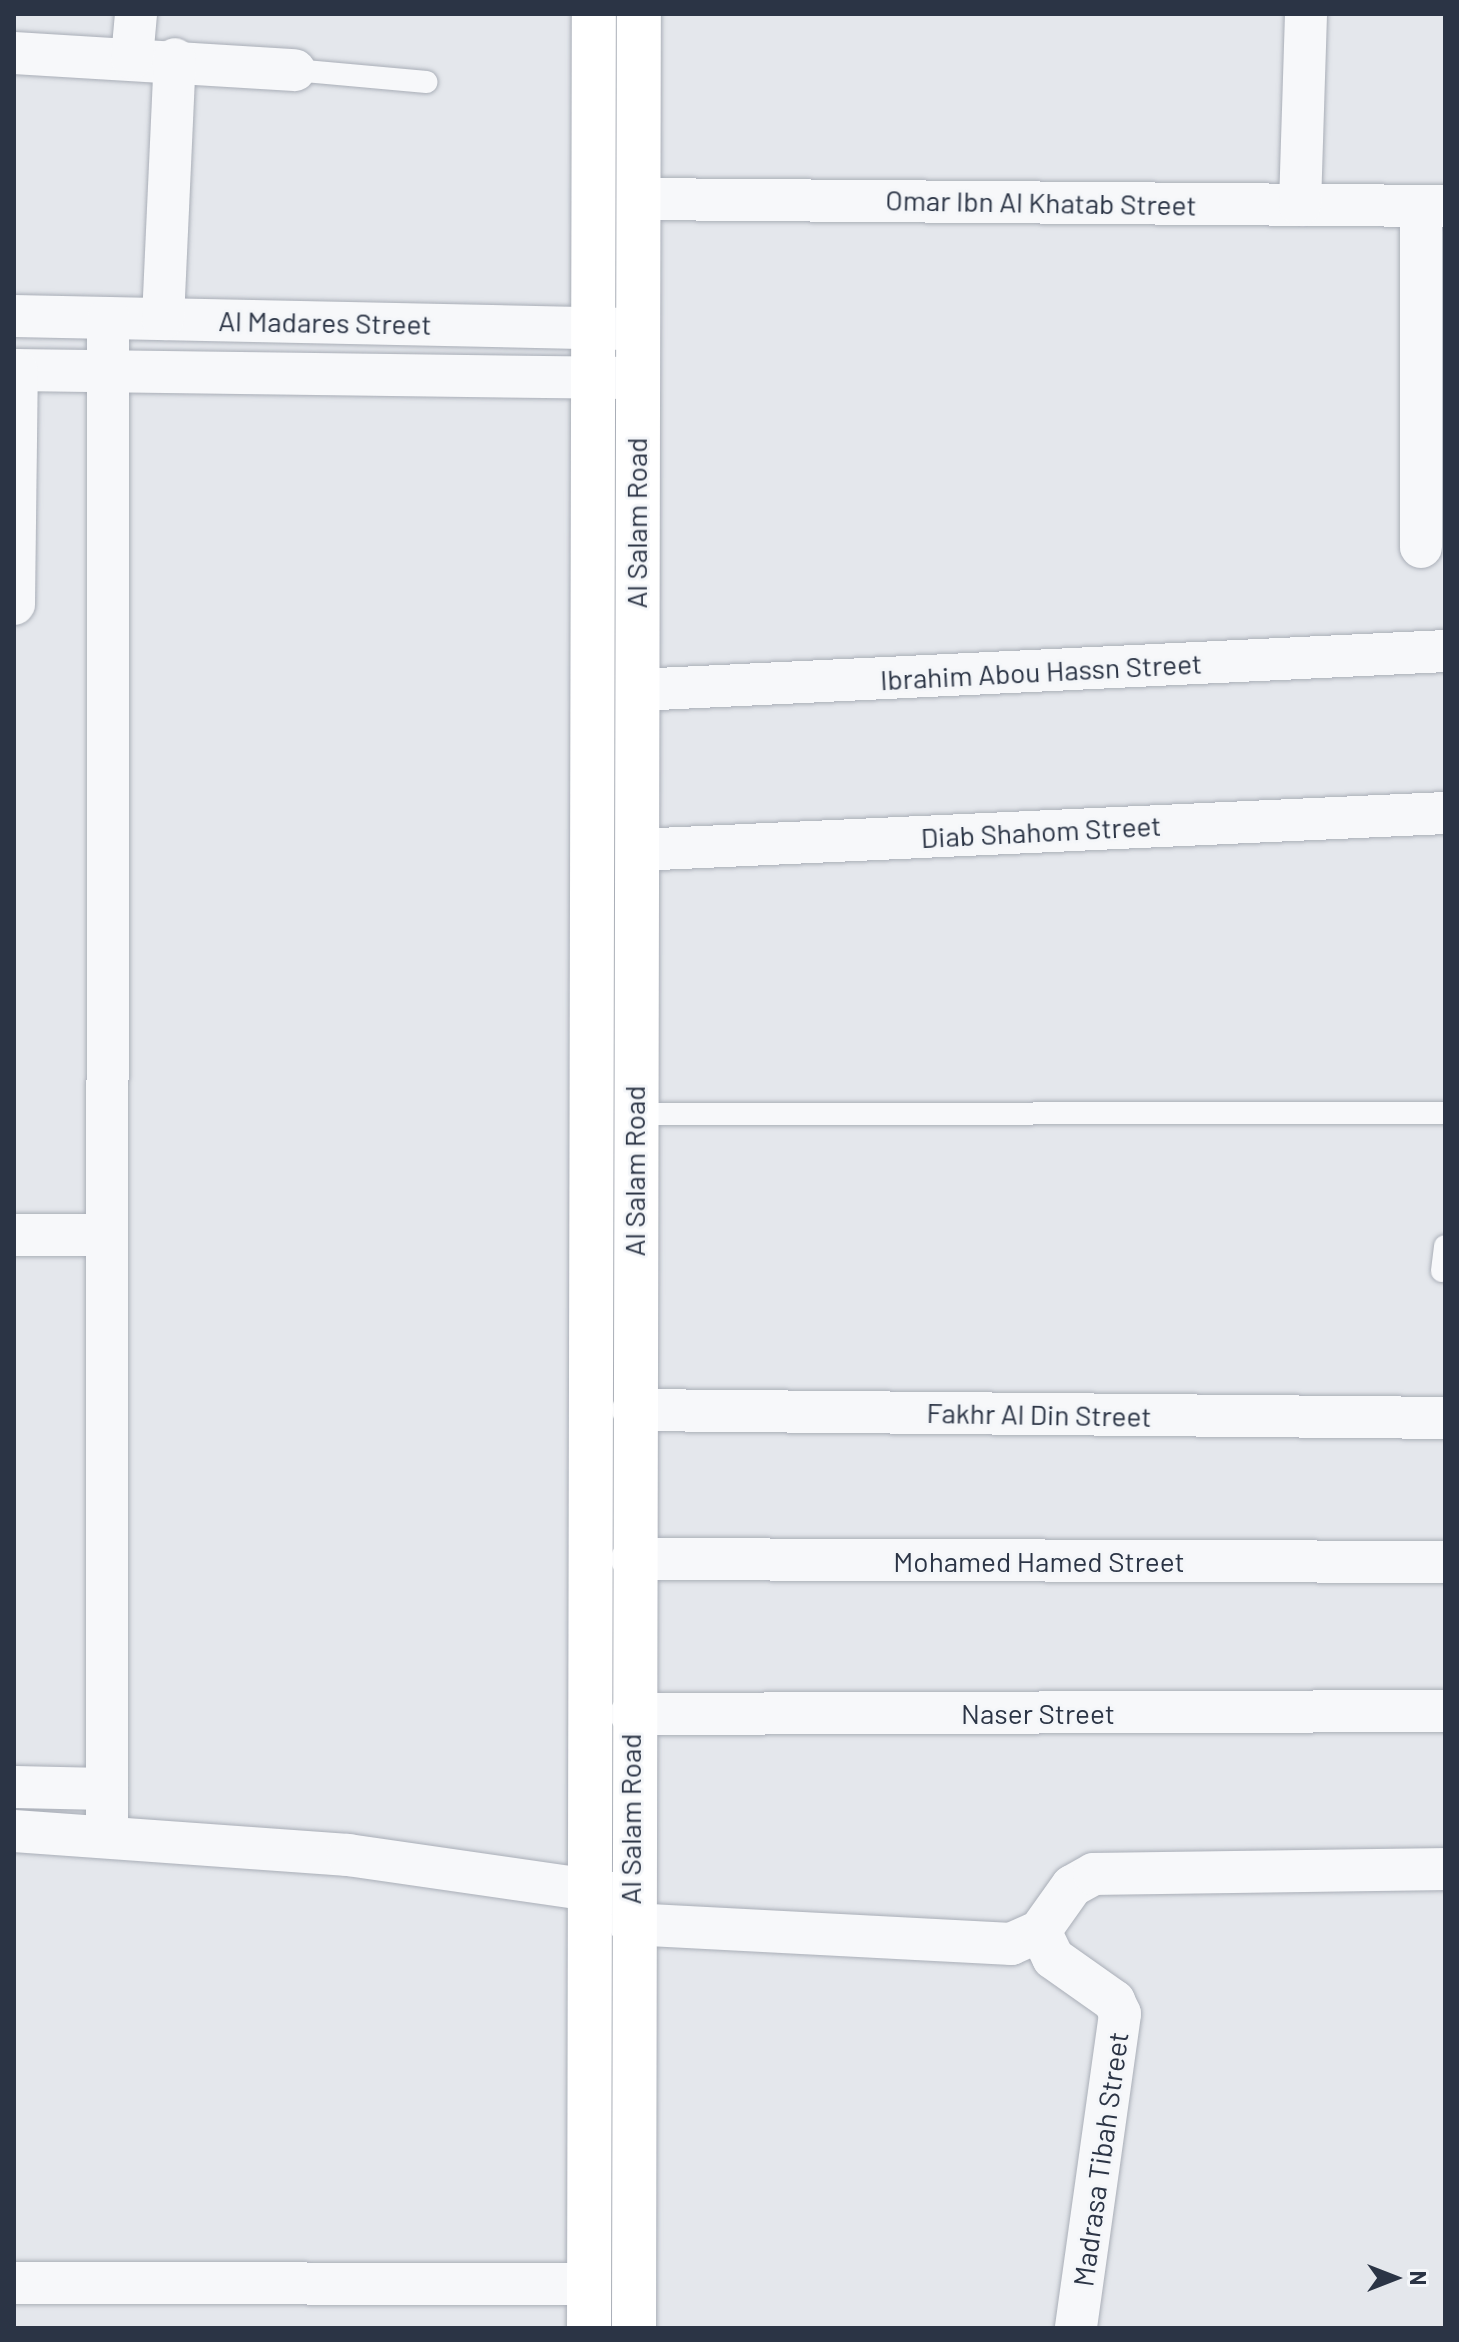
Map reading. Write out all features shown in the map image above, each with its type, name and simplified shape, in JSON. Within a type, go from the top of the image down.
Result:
[{"type":"main road","name":"Al Salam Road","points":[[594,14],[593,378],[616,1903],[634,2328]]},
{"type":"main road","name":"Al Salam Road","points":[[589,2328],[589,2284],[631,1714],[639,14]]},
{"type":"street","points":[[132,58],[136,14]]},
{"type":"street","points":[[1300,205],[1306,14]]},
{"type":"street","points":[[14,53],[175,59],[294,70]]},
{"type":"street","points":[[163,319],[175,59]]},
{"type":"street","name":"Omar Ibn Al Khatab Street","points":[[638,199],[1433,206]]},
{"type":"street","points":[[1421,547],[1433,206]]},
{"type":"street","name":"Al Madares Street","points":[[14,316],[637,329]]},
{"type":"street","points":[[107,1835],[105,371],[108,318]]},
{"type":"street","points":[[14,604],[16,370]]},
{"type":"street","name":"Al Madares Street","points":[[16,370],[636,378]]},
{"type":"street","name":"Ibrahim Abou Hassn Street","points":[[637,690],[1445,651]]},
{"type":"street","name":"Diab Shahom Street","points":[[637,850],[1445,813]]},
{"type":"street","points":[[14,1235],[106,1235]]},
{"type":"street","name":"Fakhr Al Din Street","points":[[633,1410],[1445,1418]]},
{"type":"street","name":"Mohamed Hamed Street","points":[[632,1559],[1445,1562]]},
{"type":"street","name":"Naser Street","points":[[631,1714],[1445,1711]]},
{"type":"street","points":[[14,1787],[107,1789]]},
{"type":"street","points":[[14,1831],[107,1835],[348,1855],[616,1903],[979,1945],[1011,1944],[1040,1931],[1072,1886],[1094,1874],[1445,1869]]},
{"type":"street","name":"Madrasa Tibah Street","points":[[1040,1931],[1053,1958],[1114,2001],[1120,2014],[1076,2328]]},
{"type":"street","points":[[14,2283],[589,2284]]},
{"type":"lane","points":[[294,70],[426,82]]},
{"type":"lane","points":[[635,1114],[1445,1113]]},
{"type":"lane","points":[[1442,1271],[1445,1246]]}]
